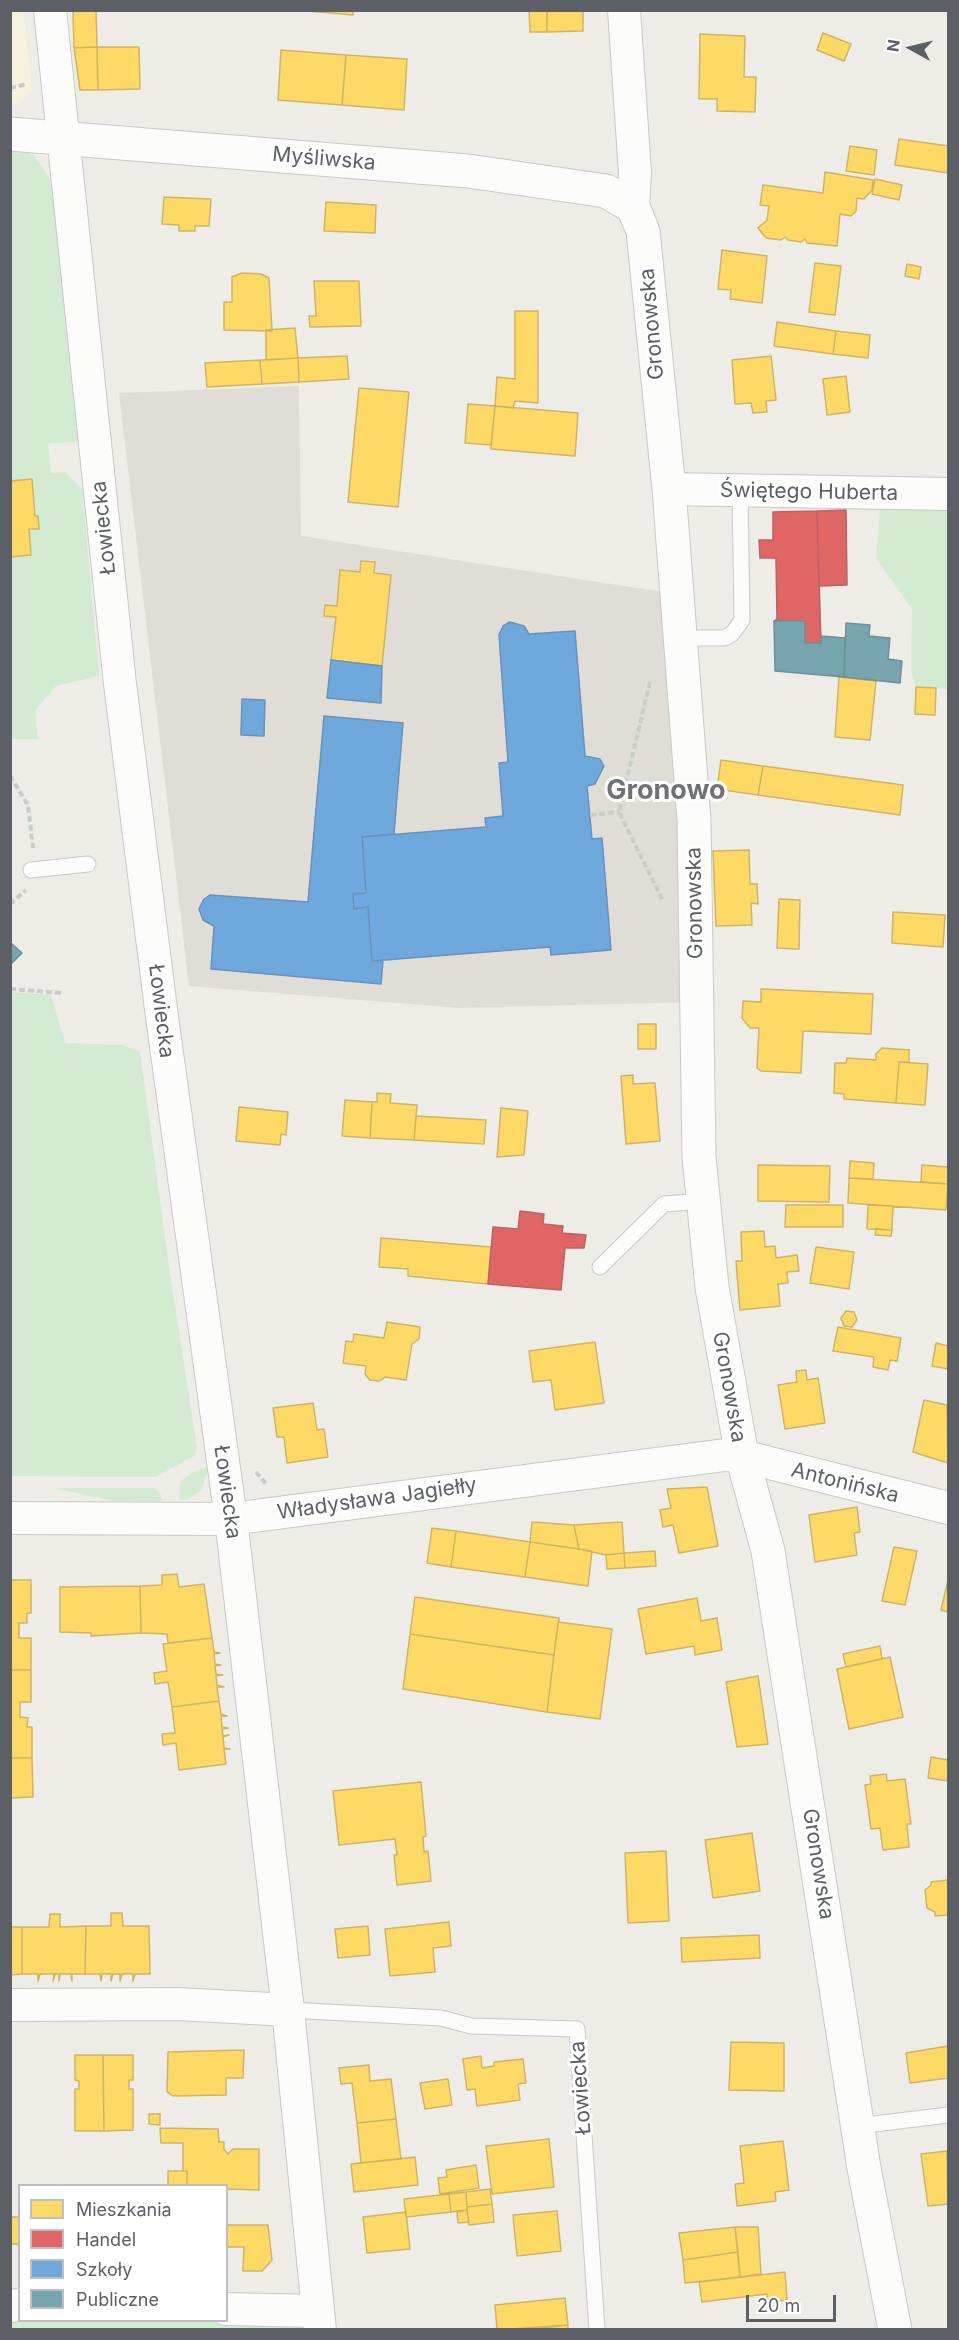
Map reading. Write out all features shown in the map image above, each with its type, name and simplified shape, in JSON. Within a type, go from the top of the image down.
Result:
[{"type":"street","name":"Łowiecka","points":[[50,10],[120,684],[162,1017],[231,1519],[288,2010],[319,2320]]},
{"type":"street","name":"Gronowska","points":[[624,10],[635,173],[633,207],[643,231],[669,489],[694,820],[699,1145],[712,1287],[742,1456],[768,1551],[858,2126],[895,2330]]},
{"type":"street","name":"Myśliwska","points":[[10,134],[468,171],[606,190],[633,207]]},
{"type":"street","name":"Świętego Huberta","points":[[669,489],[948,494]]},
{"type":"street","name":"Władysława Jagiełły","points":[[10,1518],[231,1519],[706,1456],[742,1456]]},
{"type":"street","name":"Antonińska","points":[[742,1456],[948,1508]]},
{"type":"street","points":[[10,2005],[178,2004],[288,2010]]},
{"type":"street","points":[[228,2309],[319,2320]]},
{"type":"lane","points":[[680,638],[724,638],[732,634],[742,620],[740,492]]},
{"type":"lane","points":[[31,870],[88,864]]},
{"type":"lane","points":[[600,1267],[664,1204],[704,1201]]},
{"type":"lane","name":"Łowiecka","points":[[288,2010],[441,2018],[471,2026],[577,2029],[597,2330]]},
{"type":"lane","points":[[858,2126],[948,2115]]},
{"type":"path","points":[[651,678],[619,812],[666,908]]},
{"type":"path","points":[[10,776],[28,805],[34,849],[28,888],[10,904]]},
{"type":"path","points":[[590,815],[619,812]]},
{"type":"path","points":[[10,989],[62,993]]},
{"type":"shaded area","points":[[10,11],[23,11],[32,90],[18,104],[11,104]]},
{"type":"shaded area","points":[[299,386],[301,536],[676,594],[697,1002],[459,1008],[189,986],[119,393]]},
{"type":"green space","points":[[10,145],[34,156],[52,182],[78,442],[48,443],[51,473],[65,472],[82,489],[99,676],[56,686],[35,711],[38,739],[10,739]]},
{"type":"green space","points":[[948,507],[948,689],[916,687],[911,670],[912,609],[876,558],[880,510]]},
{"type":"green space","points":[[11,992],[51,995],[65,1043],[123,1045],[140,1052],[169,1267],[197,1448],[194,1456],[156,1477],[11,1476]]},
{"type":"green space","points":[[210,1466],[201,1490],[189,1499],[179,1501],[180,1482],[191,1473]]},
{"type":"green space","points":[[53,1488],[154,1488],[160,1493],[162,1501],[115,1501]]},
{"type":"green space","points":[[289,2318],[309,2329],[11,2330],[10,2322],[228,2322],[228,2319]]},
{"type":"building: Mieszkania","points":[[73,10],[96,10],[97,47],[74,48]]},
{"type":"building: Mieszkania","points":[[297,10],[353,10],[353,15]]},
{"type":"building: Mieszkania","points":[[529,10],[547,10],[547,32],[530,32]]},
{"type":"building: Mieszkania","points":[[547,10],[583,10],[583,31],[547,32]]},
{"type":"building: Mieszkania","points":[[823,33],[851,44],[844,61],[817,50]]},
{"type":"building: Mieszkania","points":[[700,34],[745,36],[744,77],[756,77],[755,112],[717,111],[717,99],[699,99]]},
{"type":"building: Mieszkania","points":[[97,47],[139,47],[140,89],[98,90]]},
{"type":"building: Mieszkania","points":[[97,47],[98,90],[80,90],[74,48]]},
{"type":"building: Mieszkania","points":[[281,50],[346,55],[342,105],[278,100]]},
{"type":"building: Mieszkania","points":[[346,55],[407,59],[404,110],[342,105]]},
{"type":"building: Mieszkania","points":[[899,139],[948,146],[948,173],[895,165]]},
{"type":"building: Mieszkania","points":[[850,146],[877,150],[874,175],[846,171]]},
{"type":"building: Mieszkania","points":[[825,172],[873,180],[872,190],[864,199],[857,198],[856,211],[851,216],[840,214],[837,246],[807,243],[805,239],[801,242],[788,240],[785,237],[781,240],[766,238],[758,228],[767,220],[769,206],[760,205],[763,185],[823,193]]},
{"type":"building: Mieszkania","points":[[875,179],[902,185],[899,200],[872,194]]},
{"type":"building: Mieszkania","points":[[164,197],[211,199],[209,226],[195,226],[195,231],[179,231],[179,225],[162,224]]},
{"type":"building: Mieszkania","points":[[326,202],[376,205],[375,233],[324,231]]},
{"type":"building: Mieszkania","points":[[722,250],[767,256],[762,303],[730,299],[731,290],[718,289]]},
{"type":"building: Mieszkania","points":[[815,263],[841,266],[835,315],[809,312]]},
{"type":"building: Mieszkania","points":[[907,264],[921,267],[919,279],[905,276]]},
{"type":"building: Mieszkania","points":[[242,273],[261,274],[269,278],[272,331],[224,330],[224,302],[232,302],[232,277]]},
{"type":"building: Mieszkania","points":[[314,281],[359,281],[361,326],[310,327],[309,316],[316,316]]},
{"type":"building: Mieszkania","points":[[515,311],[538,311],[538,403],[515,401],[513,408],[495,406],[497,377],[515,379]]},
{"type":"building: Mieszkania","points":[[777,322],[836,331],[833,354],[774,346]]},
{"type":"building: Mieszkania","points":[[295,328],[298,358],[266,360],[266,330]]},
{"type":"building: Mieszkania","points":[[836,331],[870,335],[868,358],[833,354]]},
{"type":"building: Mieszkania","points":[[347,356],[349,379],[299,382],[298,358]]},
{"type":"building: Mieszkania","points":[[771,356],[776,400],[766,401],[767,412],[753,413],[751,403],[735,404],[732,360]]},
{"type":"building: Mieszkania","points":[[298,358],[299,382],[262,384],[260,360]]},
{"type":"building: Mieszkania","points":[[260,360],[262,384],[207,387],[205,363]]},
{"type":"building: Mieszkania","points":[[846,376],[850,412],[827,415],[823,379]]},
{"type":"building: Mieszkania","points":[[359,388],[409,392],[398,507],[348,502]]},
{"type":"building: Mieszkania","points":[[468,404],[495,406],[491,445],[465,443]]},
{"type":"building: Mieszkania","points":[[495,406],[578,413],[575,456],[491,449]]},
{"type":"building: Mieszkania","points":[[32,479],[35,516],[38,516],[39,529],[29,529],[31,555],[10,557],[10,481]]},
{"type":"building: Mieszkania","points":[[361,561],[375,562],[374,573],[391,575],[382,666],[331,660],[336,617],[324,616],[325,605],[337,606],[340,570],[360,572]]},
{"type":"building: Mieszkania","points":[[839,677],[876,681],[870,740],[835,737]]},
{"type":"building: Mieszkania","points":[[916,687],[936,688],[935,715],[915,714]]},
{"type":"building: Mieszkania","points":[[721,760],[763,766],[758,795],[717,789]]},
{"type":"building: Mieszkania","points":[[763,766],[903,785],[900,815],[758,795]]},
{"type":"building: Mieszkania","points":[[749,850],[750,884],[757,884],[758,904],[751,903],[752,925],[716,926],[713,851]]},
{"type":"building: Mieszkania","points":[[779,899],[800,900],[799,949],[777,948]]},
{"type":"building: Mieszkania","points":[[893,912],[945,915],[943,947],[892,943]]},
{"type":"building: Mieszkania","points":[[761,989],[873,994],[871,1034],[803,1031],[801,1073],[761,1071],[757,1068],[759,1028],[750,1028],[742,1018],[743,1001],[761,1002]]},
{"type":"building: Mieszkania","points":[[638,1024],[656,1024],[656,1049],[638,1049]]},
{"type":"building: Mieszkania","points":[[882,1048],[909,1050],[909,1062],[899,1062],[896,1103],[844,1099],[844,1094],[834,1093],[835,1063],[846,1063],[847,1058],[876,1060],[876,1054]]},
{"type":"building: Mieszkania","points":[[899,1062],[928,1064],[925,1105],[896,1103]]},
{"type":"building: Mieszkania","points":[[633,1075],[633,1084],[655,1083],[660,1141],[626,1144],[621,1076]]},
{"type":"building: Mieszkania","points":[[377,1093],[391,1094],[390,1103],[417,1105],[414,1140],[370,1138],[372,1102],[377,1102]]},
{"type":"building: Mieszkania","points":[[345,1100],[372,1102],[370,1138],[342,1136]]},
{"type":"building: Mieszkania","points":[[239,1107],[288,1112],[286,1135],[281,1134],[280,1145],[236,1141]]},
{"type":"building: Mieszkania","points":[[501,1108],[528,1111],[524,1155],[497,1157]]},
{"type":"building: Mieszkania","points":[[416,1116],[486,1120],[484,1144],[414,1140]]},
{"type":"building: Mieszkania","points":[[850,1161],[874,1163],[873,1179],[849,1178]]},
{"type":"building: Mieszkania","points":[[758,1165],[830,1166],[829,1202],[758,1201]]},
{"type":"building: Mieszkania","points":[[922,1165],[948,1167],[948,1184],[921,1182]]},
{"type":"building: Mieszkania","points":[[849,1178],[948,1184],[946,1210],[848,1203]]},
{"type":"building: Mieszkania","points":[[786,1205],[843,1205],[843,1227],[785,1227]]},
{"type":"building: Mieszkania","points":[[868,1205],[893,1206],[892,1230],[867,1229]]},
{"type":"building: Mieszkania","points":[[876,1229],[892,1230],[891,1236],[875,1235]]},
{"type":"building: Mieszkania","points":[[764,1231],[765,1247],[775,1246],[776,1258],[797,1255],[799,1271],[787,1272],[788,1283],[778,1284],[780,1306],[740,1310],[736,1261],[742,1261],[741,1232]]},
{"type":"building: Mieszkania","points":[[381,1238],[491,1247],[488,1284],[408,1276],[408,1269],[379,1267]]},
{"type":"building: Mieszkania","points":[[816,1247],[854,1252],[849,1289],[810,1283]]},
{"type":"building: Mieszkania","points":[[846,1311],[854,1312],[857,1320],[852,1327],[844,1326],[841,1318]]},
{"type":"building: Mieszkania","points":[[387,1322],[420,1327],[419,1339],[412,1344],[406,1380],[385,1377],[380,1381],[370,1380],[365,1374],[366,1366],[343,1363],[346,1341],[353,1342],[354,1334],[384,1338]]},
{"type":"building: Mieszkania","points":[[838,1327],[901,1338],[897,1361],[890,1360],[888,1370],[873,1367],[874,1357],[833,1351]]},
{"type":"building: Mieszkania","points":[[595,1342],[604,1403],[555,1410],[551,1380],[533,1382],[529,1351]]},
{"type":"building: Mieszkania","points":[[936,1343],[948,1346],[948,1369],[932,1366]]},
{"type":"building: Mieszkania","points":[[806,1370],[807,1380],[818,1378],[825,1423],[785,1429],[778,1385],[797,1382],[796,1371]]},
{"type":"building: Mieszkania","points":[[924,1400],[947,1405],[948,1463],[913,1452]]},
{"type":"building: Mieszkania","points":[[313,1403],[317,1430],[324,1429],[328,1457],[287,1463],[284,1437],[277,1437],[273,1408]]},
{"type":"building: Mieszkania","points":[[707,1487],[718,1546],[679,1553],[673,1525],[663,1527],[660,1510],[671,1508],[667,1489]]},
{"type":"building: Mieszkania","points":[[857,1507],[860,1532],[854,1533],[857,1555],[815,1562],[809,1515]]},
{"type":"building: Mieszkania","points":[[532,1522],[574,1525],[579,1549],[530,1542]]},
{"type":"building: Mieszkania","points":[[622,1522],[624,1553],[606,1555],[579,1549],[574,1525]]},
{"type":"building: Mieszkania","points":[[432,1528],[456,1531],[451,1567],[427,1563]]},
{"type":"building: Mieszkania","points":[[456,1531],[530,1542],[525,1577],[451,1567]]},
{"type":"building: Mieszkania","points":[[530,1542],[592,1551],[588,1586],[525,1577]]},
{"type":"building: Mieszkania","points":[[894,1547],[917,1551],[905,1605],[882,1601]]},
{"type":"building: Mieszkania","points":[[655,1551],[656,1566],[625,1568],[624,1553]]},
{"type":"building: Mieszkania","points":[[624,1553],[625,1568],[607,1569],[606,1555]]},
{"type":"building: Mieszkania","points":[[177,1574],[179,1587],[204,1584],[212,1638],[168,1643],[167,1634],[141,1633],[140,1586],[162,1585],[162,1575]]},
{"type":"building: Mieszkania","points":[[10,1580],[31,1580],[31,1613],[27,1613],[27,1623],[19,1623],[19,1638],[31,1638],[31,1670],[10,1670]]},
{"type":"building: Mieszkania","points":[[948,1580],[948,1612],[941,1610]]},
{"type":"building: Mieszkania","points":[[140,1586],[141,1633],[91,1636],[91,1633],[60,1632],[60,1587]]},
{"type":"building: Mieszkania","points":[[415,1597],[559,1618],[554,1655],[410,1634]]},
{"type":"building: Mieszkania","points":[[697,1598],[701,1621],[717,1618],[722,1650],[695,1655],[694,1646],[646,1654],[638,1609]]},
{"type":"building: Mieszkania","points":[[558,1622],[612,1629],[600,1719],[547,1712]]},
{"type":"building: Mieszkania","points":[[410,1634],[554,1655],[547,1712],[403,1689]]},
{"type":"building: Mieszkania","points":[[212,1638],[214,1652],[220,1653],[214,1654],[215,1664],[221,1665],[215,1666],[216,1674],[223,1675],[216,1676],[217,1685],[224,1687],[217,1687],[219,1701],[172,1707],[168,1682],[155,1684],[154,1673],[167,1671],[163,1644]]},
{"type":"building: Mieszkania","points":[[880,1646],[882,1659],[846,1667],[843,1654]]},
{"type":"building: Mieszkania","points":[[890,1657],[903,1717],[849,1729],[837,1669]]},
{"type":"building: Mieszkania","points":[[10,1670],[31,1670],[31,1702],[20,1702],[20,1717],[28,1718],[27,1727],[32,1727],[32,1758],[10,1758]]},
{"type":"building: Mieszkania","points":[[758,1676],[768,1744],[737,1747],[726,1682]]},
{"type":"building: Mieszkania","points":[[219,1701],[221,1714],[227,1716],[221,1716],[222,1727],[228,1728],[222,1729],[223,1736],[229,1735],[223,1737],[224,1748],[230,1749],[224,1749],[226,1764],[179,1770],[176,1743],[163,1745],[162,1734],[175,1733],[172,1707]]},
{"type":"building: Mieszkania","points":[[931,1757],[948,1760],[948,1781],[928,1778]]},
{"type":"building: Mieszkania","points":[[10,1758],[32,1758],[33,1797],[10,1798]]},
{"type":"building: Mieszkania","points":[[886,1774],[887,1781],[905,1779],[911,1824],[907,1824],[909,1847],[883,1850],[880,1828],[871,1829],[865,1785],[871,1784],[870,1776]]},
{"type":"building: Mieszkania","points":[[421,1782],[426,1836],[423,1837],[424,1852],[428,1851],[431,1881],[397,1885],[395,1839],[339,1845],[333,1791]]},
{"type":"building: Mieszkania","points":[[752,1833],[760,1891],[713,1898],[705,1840]]},
{"type":"building: Mieszkania","points":[[666,1851],[669,1921],[628,1923],[625,1853]]},
{"type":"building: Mieszkania","points":[[948,1880],[948,1915],[935,1916],[935,1912],[927,1908],[925,1890],[931,1882]]},
{"type":"building: Mieszkania","points":[[111,1913],[122,1913],[123,1926],[149,1926],[150,1974],[135,1974],[133,1981],[133,1974],[122,1974],[120,1981],[120,1974],[113,1974],[111,1981],[111,1974],[102,1974],[101,1981],[100,1974],[85,1974],[86,1926],[111,1926]]},
{"type":"building: Mieszkania","points":[[50,1914],[60,1914],[60,1927],[86,1926],[85,1974],[72,1974],[72,1981],[71,1974],[60,1974],[59,1981],[59,1974],[55,1974],[53,1981],[54,1974],[40,1974],[38,1981],[38,1974],[22,1974],[22,1927],[49,1927]]},
{"type":"building: Mieszkania","points":[[449,1922],[451,1946],[433,1948],[435,1972],[390,1976],[385,1929]]},
{"type":"building: Mieszkania","points":[[368,1926],[370,1955],[338,1958],[335,1929]]},
{"type":"building: Mieszkania","points":[[10,1927],[22,1927],[22,1974],[10,1975]]},
{"type":"building: Mieszkania","points":[[759,1935],[760,1958],[682,1962],[681,1938]]},
{"type":"building: Mieszkania","points":[[731,2042],[784,2043],[784,2091],[729,2090]]},
{"type":"building: Mieszkania","points":[[948,2046],[948,2078],[910,2083],[906,2053]]},
{"type":"building: Mieszkania","points":[[244,2050],[243,2078],[226,2078],[226,2095],[173,2096],[167,2092],[168,2052]]},
{"type":"building: Mieszkania","points":[[75,2055],[103,2055],[104,2131],[75,2131],[75,2089],[79,2089],[79,2081],[75,2080]]},
{"type":"building: Mieszkania","points":[[103,2055],[133,2055],[133,2080],[129,2080],[129,2089],[133,2089],[133,2130],[104,2131]]},
{"type":"building: Mieszkania","points":[[481,2056],[482,2068],[494,2066],[494,2062],[523,2059],[526,2083],[518,2084],[520,2100],[477,2106],[475,2089],[467,2090],[463,2059]]},
{"type":"building: Mieszkania","points":[[369,2065],[370,2081],[391,2079],[396,2119],[357,2123],[352,2083],[341,2084],[339,2068]]},
{"type":"building: Mieszkania","points":[[448,2079],[452,2105],[425,2109],[420,2083]]},
{"type":"building: Mieszkania","points":[[149,2114],[160,2114],[160,2125],[149,2124]]},
{"type":"building: Mieszkania","points":[[396,2119],[401,2159],[361,2163],[357,2123]]},
{"type":"building: Mieszkania","points":[[160,2128],[218,2129],[219,2142],[224,2142],[224,2149],[228,2154],[233,2149],[259,2149],[259,2190],[228,2189],[228,2184],[187,2184],[187,2171],[183,2171],[183,2143],[161,2143]]},
{"type":"building: Mieszkania","points":[[549,2139],[554,2187],[492,2194],[486,2146]]},
{"type":"building: Mieszkania","points":[[783,2141],[789,2190],[775,2192],[776,2201],[737,2206],[735,2184],[744,2183],[740,2146]]},
{"type":"building: Mieszkania","points":[[947,2151],[948,2204],[928,2206],[921,2154]]},
{"type":"building: Mieszkania","points":[[415,2157],[418,2185],[354,2192],[351,2164]]},
{"type":"building: Mieszkania","points":[[476,2165],[479,2188],[440,2194],[438,2178],[447,2177],[446,2170]]},
{"type":"building: Mieszkania","points":[[168,2171],[187,2171],[187,2184],[168,2184]]},
{"type":"building: Mieszkania","points":[[490,2189],[492,2204],[467,2207],[466,2192]]},
{"type":"building: Mieszkania","points":[[466,2192],[467,2210],[451,2212],[449,2194]]},
{"type":"building: Mieszkania","points":[[449,2194],[451,2212],[406,2217],[404,2199]]},
{"type":"building: Mieszkania","points":[[492,2204],[494,2222],[469,2225],[467,2207]]},
{"type":"building: Mieszkania","points":[[467,2210],[469,2222],[458,2223],[457,2212]]},
{"type":"building: Mieszkania","points":[[557,2211],[561,2251],[517,2256],[513,2215]]},
{"type":"building: Mieszkania","points":[[406,2212],[410,2249],[367,2253],[363,2217]]},
{"type":"building: Mieszkania","points":[[10,2217],[18,2217],[18,2244],[10,2244]]},
{"type":"building: Mieszkania","points":[[228,2225],[268,2225],[272,2260],[262,2271],[243,2271],[244,2247],[228,2247]]},
{"type":"building: Mieszkania","points":[[735,2227],[738,2252],[683,2260],[679,2233]]},
{"type":"building: Mieszkania","points":[[735,2227],[758,2227],[761,2274],[740,2277]]},
{"type":"building: Mieszkania","points":[[738,2252],[740,2277],[685,2283],[683,2260]]},
{"type":"building: Mieszkania","points":[[785,2272],[787,2300],[767,2302],[767,2294],[702,2302],[699,2282]]},
{"type":"building: Mieszkania","points":[[565,2298],[568,2325],[497,2330],[495,2305]]},
{"type":"building: Mieszkania","points":[[568,2325],[568,2330],[526,2330]]},
{"type":"building: Handel","points":[[846,510],[847,585],[819,586],[817,511]]},
{"type":"building: Handel","points":[[817,511],[821,643],[805,643],[805,621],[774,621],[777,619],[776,558],[760,558],[759,540],[773,540],[773,512]]},
{"type":"building: Handel","points":[[520,1211],[544,1214],[543,1224],[563,1226],[562,1233],[586,1235],[584,1248],[565,1248],[561,1290],[488,1284],[493,1227],[518,1229]]},
{"type":"building: Szkoły","points":[[510,622],[524,626],[529,634],[575,631],[585,756],[600,759],[604,766],[595,784],[587,786],[592,839],[602,838],[611,950],[551,955],[550,947],[372,961],[368,907],[354,909],[353,894],[366,893],[362,837],[486,827],[485,818],[503,816],[499,763],[508,762],[499,635],[503,626]]},
{"type":"building: Szkoły","points":[[331,660],[382,666],[381,703],[327,698]]},
{"type":"building: Szkoły","points":[[242,699],[265,700],[264,736],[241,735]]},
{"type":"building: Szkoły","points":[[324,716],[403,723],[394,834],[362,837],[366,893],[353,894],[354,909],[368,907],[372,961],[383,960],[381,984],[211,969],[214,926],[203,920],[199,909],[204,899],[210,895],[308,902]]},
{"type":"building: Publiczne","points":[[774,621],[805,621],[805,643],[821,643],[821,636],[845,638],[844,677],[775,671]]},
{"type":"building: Publiczne","points":[[846,623],[870,625],[869,636],[890,638],[888,659],[902,661],[900,683],[844,677]]},
{"type":"building: Publiczne","points":[[10,942],[22,953],[10,965]]},
{"type":"district","name":"Gronowo","points":[[666,791]]}]
